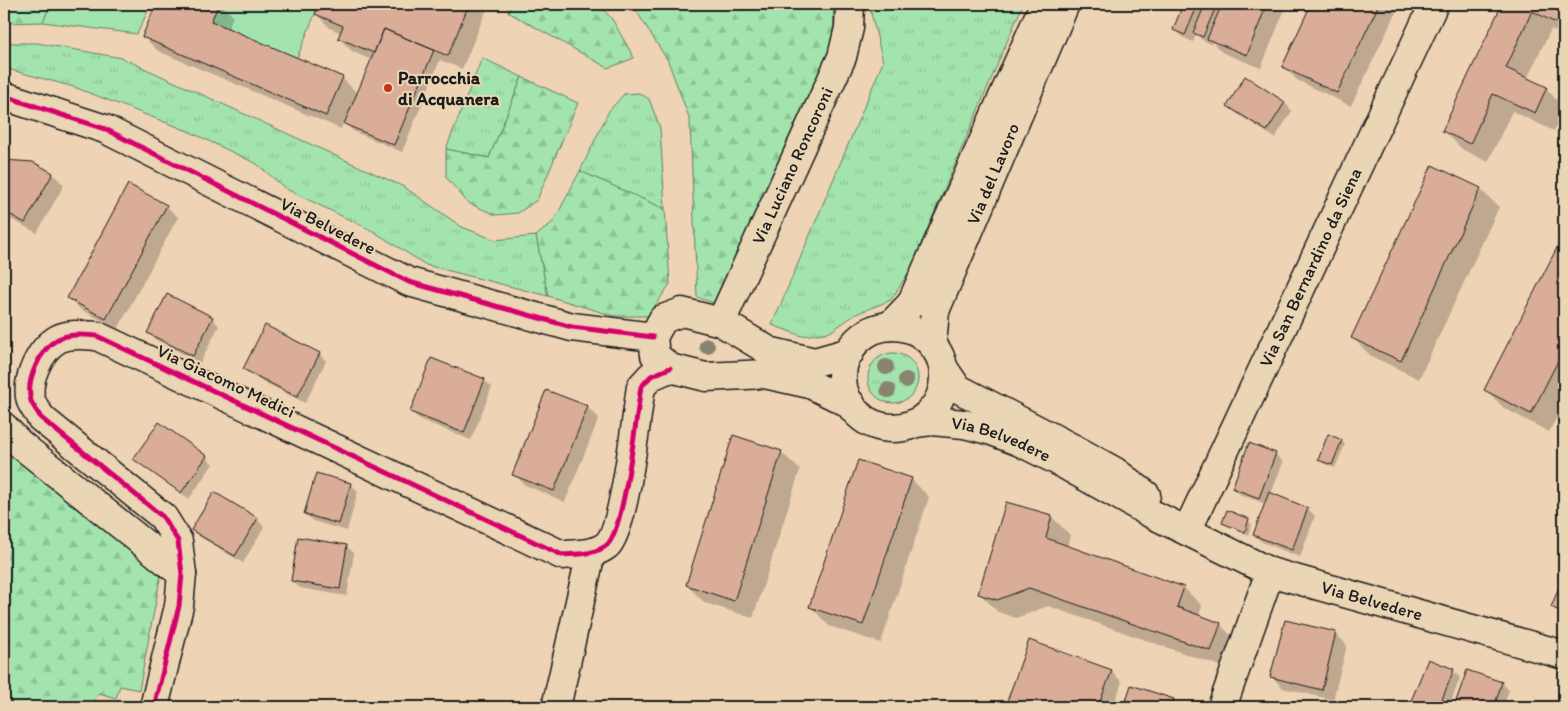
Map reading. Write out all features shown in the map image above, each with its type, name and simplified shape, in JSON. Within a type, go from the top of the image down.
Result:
[{"type":"street","name":"Via Luciano Roncoroni","points":[[731,327],[842,57],[849,28],[850,4]]},
{"type":"street","name":"Via del Lavoro","points":[[890,326],[911,304],[1045,4]]},
{"type":"street","name":"Via del Lavoro","points":[[932,344],[935,311],[1065,4]]},
{"type":"street","name":"Via San Bernardino da Siena","points":[[1187,531],[1434,4]]},
{"type":"street","name":"Via Belvedere","points":[[4,96],[105,129],[409,282],[572,326],[653,337]]},
{"type":"street","points":[[850,352],[815,362],[769,351],[731,327],[682,312],[664,319],[653,337],[655,355],[670,368],[706,378],[765,374],[810,384],[851,404]]},
{"type":"street","points":[[890,326],[908,328],[924,336],[932,344],[944,369],[942,391],[934,408],[915,423],[897,428],[876,425],[858,414],[851,404],[842,382],[844,362],[856,342],[872,330],[890,326]]},
{"type":"street","points":[[728,378],[742,365],[746,351],[731,327]]},
{"type":"street","name":"Via Giacomo Medici","points":[[154,707],[178,606],[182,574],[178,542],[163,517],[41,418],[31,400],[30,378],[44,352],[58,339],[76,335],[97,336],[562,555],[590,553]]},
{"type":"street","points":[[556,707],[590,553],[607,545],[619,522],[641,387],[651,376],[670,368]]},
{"type":"street","name":"Via Belvedere","points":[[944,369],[958,388],[1114,471],[1151,498],[1187,531]]},
{"type":"street","name":"Via Belvedere","points":[[915,423],[946,422],[992,431],[1058,461],[1111,493],[1270,572],[1564,655]]},
{"type":"street","points":[[4,427],[20,444],[182,574]]},
{"type":"street","points":[[1222,707],[1270,572]]},
{"type":"green space","points":[[4,4],[51,4],[43,22],[4,23]]},
{"type":"green space","points":[[51,4],[151,4],[137,34],[43,22]]},
{"type":"green space","points":[[219,4],[319,4],[297,58],[211,21]]},
{"type":"green space","points":[[511,4],[598,4],[612,19],[634,58],[608,68],[508,12]]},
{"type":"green space","points":[[632,4],[833,4],[834,29],[826,63],[716,304],[697,297],[690,120],[668,61]]},
{"type":"green space","points":[[869,4],[1023,4],[910,270],[891,300],[856,314],[830,332],[802,336],[772,325],[883,62]]},
{"type":"green space","points":[[4,43],[37,43],[122,58],[404,187],[462,227],[495,240],[536,236],[548,296],[426,265],[373,231],[286,189],[257,164],[188,131],[74,87],[4,68]]},
{"type":"green space","points":[[482,58],[522,77],[489,158],[446,149]]},
{"type":"green space","points":[[522,77],[578,103],[537,200],[518,213],[496,215],[468,203],[446,177],[446,149],[489,158]]},
{"type":"green space","points":[[639,93],[649,99],[660,128],[665,209],[580,171],[609,111],[624,94]]},
{"type":"green space","points":[[580,171],[665,209],[670,284],[648,316],[614,316],[548,296],[536,236],[554,221]]},
{"type":"green space","points":[[893,353],[907,357],[914,364],[918,378],[914,392],[907,399],[893,403],[879,399],[872,392],[868,378],[872,364],[879,357]]},
{"type":"green space","points":[[16,453],[161,574],[139,690],[120,686],[116,698],[99,693],[91,707],[4,707],[4,468]]},
{"type":"building","points":[[156,4],[219,4],[211,21],[343,77],[326,116],[142,37]]},
{"type":"building","points":[[319,4],[469,4],[448,56],[384,29],[374,53],[338,38],[343,26],[315,14]]},
{"type":"building","points":[[1183,4],[1198,4],[1185,35],[1173,30]]},
{"type":"building","points":[[1205,4],[1217,4],[1203,37],[1193,33]]},
{"type":"building","points":[[1222,4],[1267,4],[1247,55],[1207,39]]},
{"type":"building","points":[[1311,4],[1379,4],[1337,93],[1282,67]]},
{"type":"building","points":[[1502,4],[1564,4],[1564,27],[1532,11],[1506,68],[1547,87],[1535,113],[1493,94],[1470,144],[1442,131]]},
{"type":"building","name":"Parrocchia di Acquanera","points":[[384,29],[434,50],[394,145],[344,124]]},
{"type":"building","points":[[1245,76],[1285,102],[1267,131],[1227,106]]},
{"type":"building","points":[[4,160],[33,162],[53,173],[25,223],[4,211]]},
{"type":"building","points":[[1432,165],[1481,188],[1401,361],[1351,338]]},
{"type":"building","points":[[128,184],[167,205],[106,319],[67,298]]},
{"type":"building","points":[[1564,234],[1564,349],[1531,414],[1484,390]]},
{"type":"building","points":[[167,294],[213,317],[193,356],[147,333]]},
{"type":"building","points":[[265,325],[320,353],[297,397],[243,369]]},
{"type":"building","points":[[431,358],[485,379],[464,433],[410,412]]},
{"type":"building","points":[[546,390],[588,406],[554,491],[512,475]]},
{"type":"building","points":[[159,422],[207,456],[181,493],[133,459]]},
{"type":"building","points":[[1328,434],[1342,440],[1332,465],[1318,460]]},
{"type":"building","points":[[733,435],[782,451],[734,601],[686,585]]},
{"type":"building","points":[[1249,443],[1276,453],[1259,498],[1232,488]]},
{"type":"building","points":[[858,460],[912,478],[863,625],[809,607]]},
{"type":"building","points":[[316,473],[351,483],[339,524],[304,514]]},
{"type":"building","points":[[214,492],[258,518],[235,556],[191,530]]},
{"type":"building","points":[[1269,492],[1308,508],[1292,550],[1253,535]]},
{"type":"building","points":[[1006,502],[1052,515],[1046,538],[1184,587],[1177,607],[1221,623],[1211,651],[1029,588],[997,600],[978,594]]},
{"type":"building","points":[[1227,510],[1249,519],[1245,532],[1222,523]]},
{"type":"building","points":[[298,537],[347,545],[340,589],[291,581]]},
{"type":"building","points":[[1564,575],[1564,613],[1551,607]]},
{"type":"building","points":[[1285,620],[1336,632],[1322,690],[1270,677]]},
{"type":"building","points":[[1029,640],[1112,670],[1098,707],[1005,707]]},
{"type":"building","points":[[1428,659],[1454,669],[1439,707],[1409,706]]},
{"type":"building","points":[[1467,670],[1502,682],[1494,707],[1454,707]]},
{"type":"building","points":[[1131,685],[1174,699],[1172,707],[1124,707]]},
{"type":"cycle path","points":[[4,96],[105,129],[409,282],[572,327],[653,337]]},
{"type":"cycle path","points":[[154,707],[179,606],[182,574],[178,541],[163,517],[41,418],[33,405],[30,393],[32,375],[45,350],[58,339],[72,335],[97,336],[562,555],[597,551],[607,545],[613,535],[624,495],[641,387],[651,376],[670,368]]},
{"type":"place","name":"Parrocchia di Acquanera","points":[[388,88]]}]
